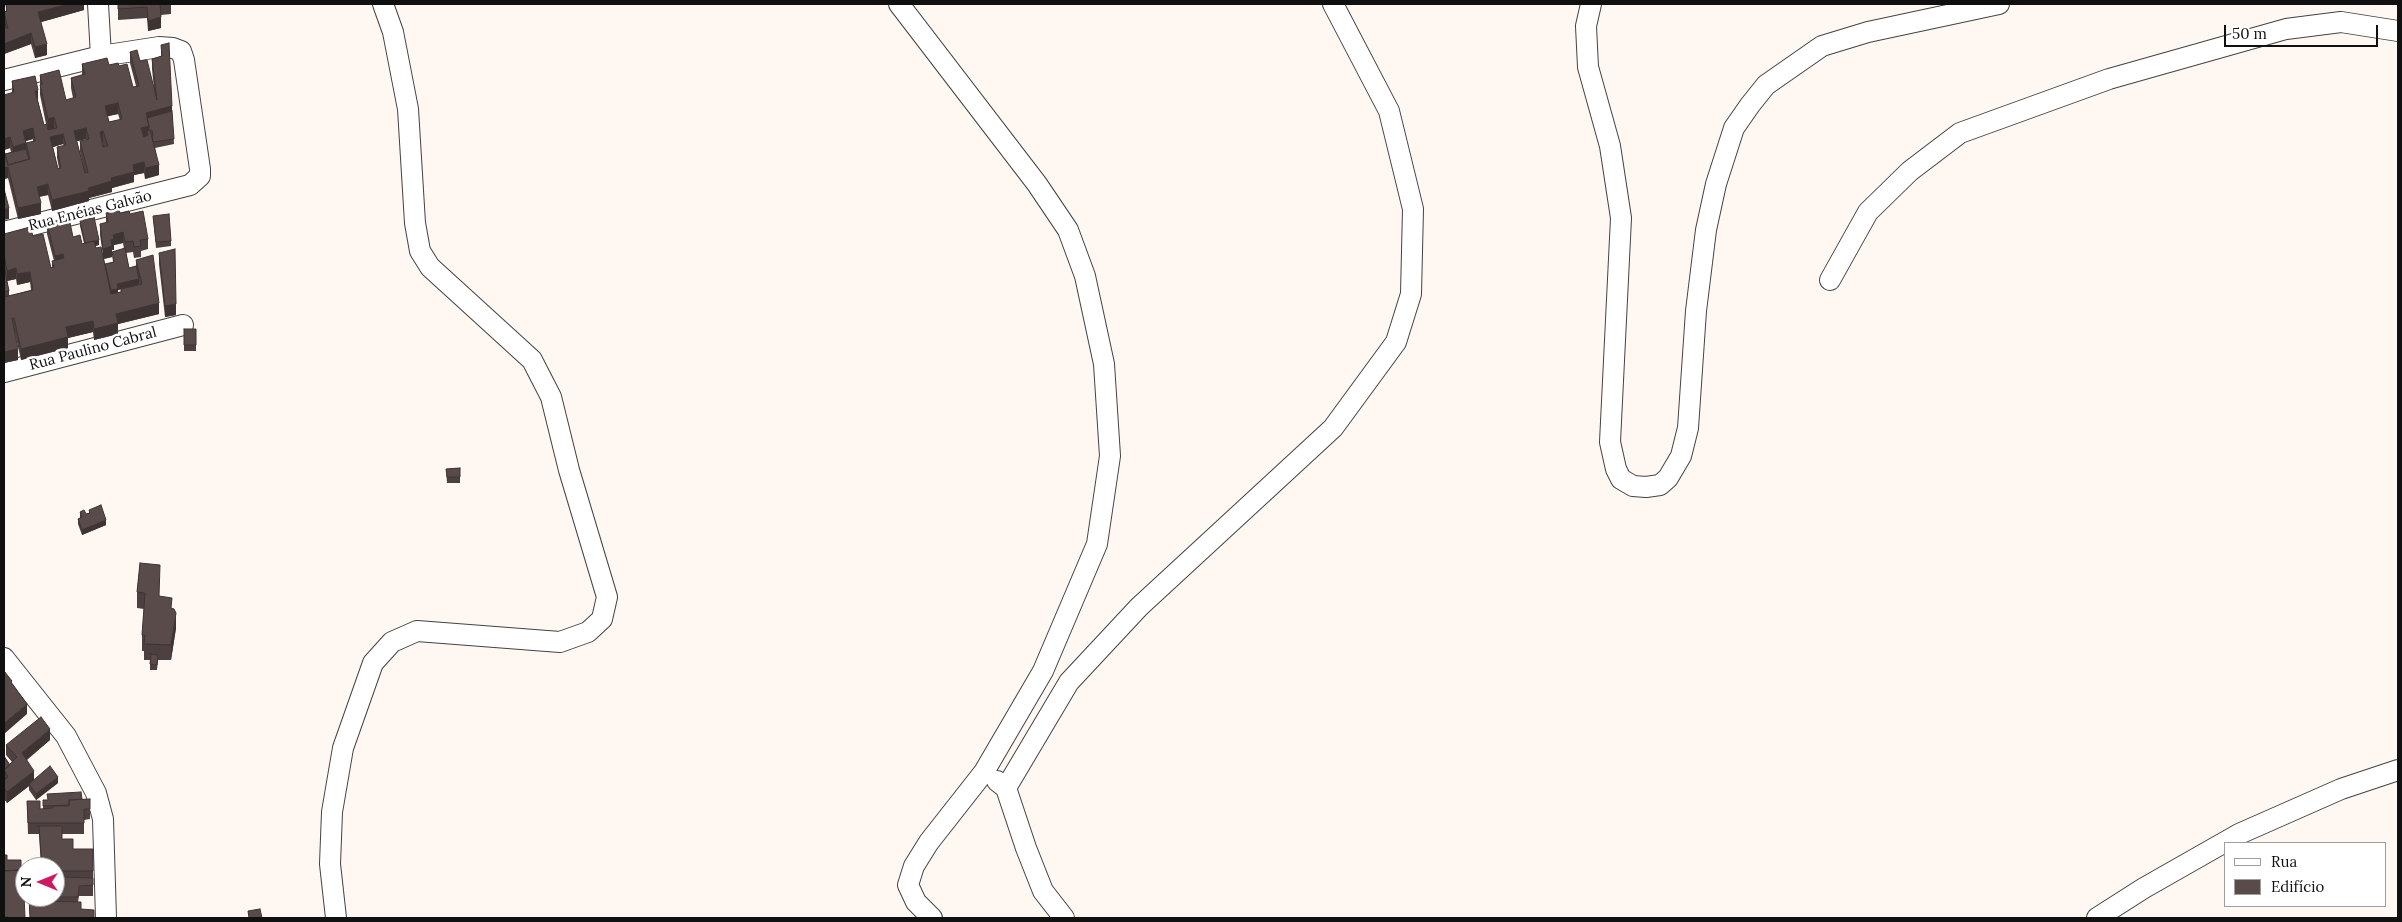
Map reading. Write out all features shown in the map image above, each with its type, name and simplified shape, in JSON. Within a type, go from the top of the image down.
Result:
[{"type":"street","points":[[4,80],[101,56],[98,4]]},
{"type":"street","points":[[336,918],[330,864],[332,812],[343,748],[373,663],[392,642],[416,631],[560,642],[588,632],[602,619],[607,597],[569,470],[552,397],[532,360],[430,267],[420,251],[415,223],[408,109],[393,32],[383,4]]},
{"type":"street","points":[[899,4],[1037,184],[1068,230],[1085,276],[1104,364],[1110,456],[1097,544],[1043,671],[984,772],[934,835],[914,866],[908,885],[916,902],[932,918]]},
{"type":"street","points":[[1006,788],[1069,682],[1139,607],[1333,428],[1396,342],[1411,294],[1413,209],[1390,111],[1333,4]]},
{"type":"street","points":[[1591,4],[1586,26],[1588,66],[1610,146],[1621,218],[1610,442],[1616,469],[1621,479],[1632,486],[1646,487],[1660,485],[1668,478],[1681,456],[1688,428],[1696,302],[1706,230],[1716,184],[1734,128],[1750,104],[1766,85],[1822,46],[1868,32],[1999,4]]},
{"type":"street","points":[[1830,280],[1868,212],[1910,171],[1960,133],[2110,79],[2286,29],[2341,22],[2398,31]]},
{"type":"street","name":"Rua Enéias Galvão","points":[[4,232],[176,190],[196,181],[200,170],[184,60],[181,52],[173,48],[159,47],[101,56]]},
{"type":"street","name":"Rua Paulino Cabral","points":[[4,372],[183,325]]},
{"type":"street","points":[[4,658],[66,736],[96,792],[103,819],[106,918]]},
{"type":"street","points":[[2225,842],[2341,789],[2398,770]]},
{"type":"street","points":[[984,772],[1006,788],[1043,891],[1064,918]]},
{"type":"street","points":[[2097,918],[2144,888],[2224,843]]},
{"type":"building","points":[[69,4],[38,12],[47,44],[35,47],[31,33],[4,44],[4,19],[6,28],[8,28],[4,12],[7,11],[6,5]]},
{"type":"building","points":[[118,4],[160,4],[161,17],[148,21],[147,7],[118,9]]},
{"type":"building","points":[[169,43],[172,106],[146,113],[149,126],[141,128],[144,137],[148,135],[147,131],[150,130],[159,165],[145,168],[144,162],[133,165],[134,172],[111,178],[112,181],[88,188],[89,191],[52,200],[48,184],[37,187],[41,203],[18,208],[8,167],[4,168],[4,150],[8,165],[30,159],[26,143],[13,147],[10,137],[4,139],[4,95],[14,92],[12,81],[35,76],[38,90],[35,91],[44,125],[47,124],[48,130],[57,128],[54,117],[48,119],[40,85],[42,84],[40,75],[59,70],[66,100],[76,97],[71,78],[85,74],[82,64],[107,58],[109,65],[118,63],[119,66],[127,64],[133,87],[139,86],[130,52],[137,50],[140,61],[147,60],[157,100],[152,59],[162,56],[161,45]],"holes":[[[118,103],[122,119],[109,122],[105,106]],[[33,128],[35,141],[26,143],[23,131]],[[86,128],[89,139],[80,141],[88,172],[85,173],[74,131]],[[103,131],[108,146],[103,147],[100,132]],[[63,134],[66,145],[57,147],[61,168],[58,169],[50,137]]]},
{"type":"building","points":[[172,111],[174,139],[153,142],[152,130],[149,131],[147,118]]},
{"type":"building","points":[[26,149],[29,159],[8,165],[5,154]]},
{"type":"building","points":[[4,189],[9,208],[4,209]]},
{"type":"building","points":[[119,210],[120,213],[129,211],[130,214],[143,211],[148,239],[140,240],[141,246],[134,247],[133,241],[125,242],[123,232],[113,235],[114,239],[111,240],[112,246],[103,249],[100,224],[108,222],[106,213]]},
{"type":"building","points":[[169,214],[171,241],[156,242],[153,216]]},
{"type":"building","points":[[94,217],[99,240],[85,243],[80,221]]},
{"type":"building","points":[[69,218],[73,237],[80,235],[82,244],[94,241],[96,248],[101,247],[111,294],[121,292],[121,289],[142,284],[136,260],[153,255],[159,303],[116,314],[118,323],[94,329],[93,321],[66,327],[68,337],[21,349],[14,318],[12,318],[18,349],[4,352],[4,297],[33,290],[30,272],[17,274],[16,268],[7,271],[4,253],[4,234],[30,227],[33,236],[43,234],[51,268],[54,267],[52,261],[64,258],[63,254],[55,256],[47,223]]},
{"type":"building","points":[[125,248],[129,268],[136,266],[139,279],[117,284],[118,289],[111,290],[105,264],[114,262],[112,252]]},
{"type":"building","points":[[175,249],[176,304],[165,306],[159,253]]},
{"type":"building","points":[[4,266],[9,291],[4,292]]},
{"type":"building","points":[[184,329],[196,329],[196,345],[184,345]]},
{"type":"building","points":[[460,468],[460,477],[447,477],[446,469]]},
{"type":"building","points":[[101,505],[106,520],[82,530],[78,519],[82,517],[80,512],[84,510],[86,514],[90,513],[89,510]]},
{"type":"building","points":[[140,563],[160,565],[159,596],[172,598],[171,608],[176,613],[171,645],[144,644],[145,635],[142,635],[145,593],[137,592]]},
{"type":"building","points":[[151,654],[158,655],[157,665],[150,664]]},
{"type":"building","points":[[4,671],[27,704],[4,723]]},
{"type":"building","points":[[41,717],[50,729],[22,753],[34,771],[7,792],[4,788],[4,780],[8,777],[4,770],[17,757],[6,745]]},
{"type":"building","points":[[4,756],[10,765],[4,770]]},
{"type":"building","points":[[50,766],[58,777],[36,794],[29,784]]},
{"type":"building","points":[[81,792],[82,799],[69,800],[69,805],[43,806],[43,800],[48,800],[47,794]]},
{"type":"building","points":[[90,799],[90,809],[84,809],[84,823],[28,823],[27,801],[40,801],[40,809],[53,808],[53,806],[69,806],[69,800]]},
{"type":"building","points":[[39,826],[62,826],[62,839],[73,839],[73,849],[93,849],[93,871],[65,871],[65,857],[41,857]]},
{"type":"building","points":[[4,855],[7,855],[7,860],[15,860],[15,870],[4,871]]},
{"type":"building","points":[[15,870],[15,907],[25,907],[25,918],[4,917],[4,871]]},
{"type":"building","points":[[65,877],[93,878],[93,885],[79,886],[78,897],[65,897]]},
{"type":"building","points":[[65,902],[81,902],[81,909],[94,910],[94,918],[30,918],[29,907],[65,907]]},
{"type":"building","points":[[260,909],[262,918],[249,918],[248,911]]}]
